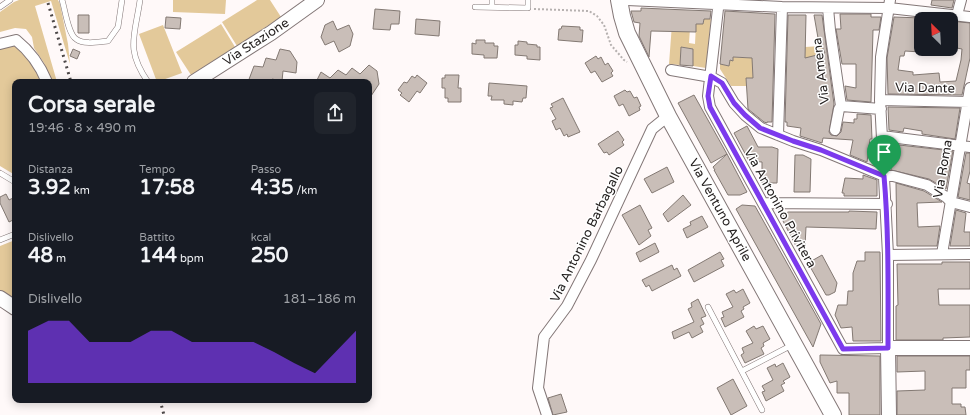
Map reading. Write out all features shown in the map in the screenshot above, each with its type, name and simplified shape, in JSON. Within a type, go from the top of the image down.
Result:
[{"type":"main road","name":"Via Stazione","points":[[199,79],[271,33],[317,0]]},
{"type":"main road","name":"Via Ventuno Aprile","points":[[619,0],[627,33],[666,121],[833,415]]},
{"type":"main road","points":[[0,298],[12,306]]},
{"type":"main road","points":[[889,415],[888,348],[970,348]]},
{"type":"street","points":[[627,0],[719,2],[828,8],[884,4],[937,12]]},
{"type":"street","points":[[958,12],[962,0]]},
{"type":"street","name":"Via Antonino Privitera","points":[[719,2],[708,96],[710,107],[843,349],[888,348]]},
{"type":"street","points":[[884,4],[880,105],[888,255],[888,348]]},
{"type":"street","points":[[778,136],[782,6]]},
{"type":"street","name":"Via Amena","points":[[828,8],[842,106],[838,109],[835,130]]},
{"type":"street","points":[[958,15],[970,17]]},
{"type":"street","points":[[0,44],[16,40],[37,60],[46,79]]},
{"type":"street","points":[[671,70],[711,76],[722,83],[734,103],[760,128],[778,136],[821,150],[884,176],[894,176],[927,185],[946,196],[951,202],[970,207]]},
{"type":"street","name":"Via Roma","points":[[942,254],[951,202],[965,147],[970,88]]},
{"type":"street","name":"Via Dante","points":[[842,106],[969,102]]},
{"type":"street","name":"Via Antonino Barbagallo","points":[[547,415],[538,388],[544,337],[567,306],[591,260],[652,129],[666,121]]},
{"type":"street","points":[[882,136],[965,147]]},
{"type":"street","points":[[763,203],[886,204]]},
{"type":"street","points":[[888,255],[970,254]]},
{"type":"lane","points":[[0,7],[10,0]]},
{"type":"lane","points":[[62,0],[71,34],[76,40],[89,42],[108,41],[118,27],[122,0]]},
{"type":"lane","points":[[140,0],[132,42],[134,56],[139,69],[146,79]]},
{"type":"lane","points":[[492,0],[492,7]]},
{"type":"lane","points":[[476,7],[528,8],[528,0]]},
{"type":"lane","points":[[0,173],[12,180]]},
{"type":"lane","points":[[0,240],[12,235]]},
{"type":"lane","points":[[708,307],[762,410]]},
{"type":"lane","points":[[742,371],[793,344]]},
{"type":"path","points":[[528,8],[589,11],[593,13],[604,25],[611,45],[624,60],[632,65]]},
{"type":"shaded area","points":[[19,0],[58,0],[68,44],[70,64],[51,1],[35,6],[56,79],[51,79],[44,63],[34,48],[32,37],[26,29],[15,28],[0,32],[0,12]]},
{"type":"shaded area","points":[[173,0],[226,0],[225,14],[173,12]]},
{"type":"shaded area","points":[[257,0],[270,0],[281,17],[237,46],[222,22]]},
{"type":"shaded area","points":[[704,19],[711,19],[706,68],[693,66],[693,49],[681,47],[680,65],[669,64],[672,24],[690,28],[689,43],[695,44],[696,24],[703,24]]},
{"type":"shaded area","points":[[221,24],[235,47],[191,75],[176,52]]},
{"type":"shaded area","points":[[163,25],[182,73],[165,79],[156,79],[139,34]]},
{"type":"shaded area","points":[[12,45],[17,48],[30,61],[40,79],[12,79],[12,173],[0,166],[0,49]]},
{"type":"shaded area","points":[[822,46],[823,53],[813,56],[815,67],[801,60],[805,47]]},
{"type":"shaded area","points":[[758,53],[753,67],[753,78],[747,78],[746,86],[731,86],[720,69],[720,64],[729,66],[730,60],[733,61],[733,57],[747,58]]},
{"type":"shaded area","points":[[12,241],[12,298],[9,298],[0,292],[0,246]]},
{"type":"building","points":[[932,0],[954,0],[952,8],[931,5]]},
{"type":"building","points":[[641,8],[711,11],[710,19],[704,19],[703,24],[696,24],[696,32],[651,31],[649,57],[639,36],[640,23],[634,22],[631,11],[641,11]]},
{"type":"building","points":[[375,9],[400,11],[399,24],[391,24],[390,30],[373,29]]},
{"type":"building","points":[[725,11],[775,14],[772,122],[764,122],[748,109],[746,78],[753,78],[752,58],[733,57],[733,61],[730,60],[729,66],[720,64]]},
{"type":"building","points":[[840,14],[871,14],[871,17],[881,17],[879,30],[873,30],[871,102],[847,100],[845,86],[856,88],[856,64],[842,64],[836,29],[841,29]]},
{"type":"building","points":[[78,15],[89,15],[89,33],[78,33]]},
{"type":"building","points":[[788,15],[806,15],[805,58],[825,53],[818,38],[814,15],[822,15],[834,104],[829,132],[831,135],[837,136],[841,132],[843,122],[854,123],[854,119],[857,119],[857,114],[871,115],[872,139],[870,139],[867,162],[850,155],[853,140],[823,138],[822,143],[800,136],[801,128],[787,126],[787,122],[785,122]]},
{"type":"building","points":[[166,17],[181,18],[180,29],[165,28]]},
{"type":"building","points":[[894,17],[914,18],[914,52],[905,51],[904,56],[900,56],[898,70],[913,72],[913,75],[939,73],[940,82],[956,81],[962,49],[958,48],[958,22],[970,23],[970,58],[962,95],[888,94],[887,58]]},
{"type":"building","points":[[416,19],[440,21],[439,36],[415,34]]},
{"type":"building","points":[[333,21],[337,30],[349,25],[353,34],[350,46],[339,52],[334,41],[325,45],[321,37],[325,25]]},
{"type":"building","points":[[562,26],[580,27],[580,30],[583,30],[582,42],[558,40],[559,29],[561,29]]},
{"type":"building","points":[[476,40],[485,40],[485,43],[494,43],[494,46],[498,46],[497,58],[484,58],[484,55],[472,54],[472,43],[476,44]]},
{"type":"building","points":[[518,41],[527,42],[527,44],[537,45],[537,47],[540,47],[540,60],[527,59],[527,56],[515,55],[515,45],[518,45]]},
{"type":"building","points":[[681,47],[693,49],[693,66],[680,65]]},
{"type":"building","points":[[73,49],[80,52],[77,59],[70,56]]},
{"type":"building","points":[[280,49],[290,51],[297,62],[296,73],[283,71],[282,79],[249,79],[254,66],[263,67],[266,58],[276,60]]},
{"type":"building","points":[[596,56],[598,59],[601,57],[605,65],[608,63],[613,71],[611,73],[613,76],[602,82],[595,71],[591,73],[585,63]]},
{"type":"building","points":[[369,65],[377,71],[379,84],[372,94],[372,79],[318,79],[321,72],[330,78],[338,70],[346,75],[352,68],[360,74]]},
{"type":"building","points":[[417,75],[427,83],[420,93],[417,91],[409,102],[400,95],[402,93],[398,90],[404,82],[407,83],[412,76],[415,78]]},
{"type":"building","points":[[445,75],[459,75],[458,88],[461,88],[461,102],[448,102],[448,98],[445,98],[445,88],[442,88],[442,78],[445,78]]},
{"type":"building","points":[[489,83],[527,86],[526,98],[523,98],[522,102],[513,101],[513,105],[504,104],[504,100],[491,100],[492,96],[488,96]]},
{"type":"building","points":[[625,90],[627,92],[630,91],[634,98],[637,97],[641,106],[639,107],[640,110],[629,116],[623,104],[619,106],[614,96]]},
{"type":"building","points":[[694,95],[727,154],[711,163],[678,103]]},
{"type":"building","points":[[563,98],[580,132],[568,137],[567,134],[564,136],[560,128],[556,130],[552,121],[556,119],[550,108],[553,107],[551,104]]},
{"type":"building","points":[[888,107],[960,108],[955,139],[922,134],[922,131],[904,128],[903,132],[889,130]]},
{"type":"building","points":[[747,126],[758,147],[772,147],[778,149],[777,183],[762,183],[762,162],[749,161],[734,133]]},
{"type":"building","points":[[618,131],[624,140],[622,142],[624,145],[609,155],[607,152],[604,153],[598,144]]},
{"type":"building","points":[[890,144],[953,151],[946,189],[929,179],[891,170]]},
{"type":"building","points":[[966,153],[970,153],[970,171],[967,183],[970,184],[970,200],[958,197]]},
{"type":"building","points":[[727,154],[747,192],[740,195],[728,195],[713,167]]},
{"type":"building","points":[[795,155],[803,155],[811,159],[810,192],[794,192]]},
{"type":"building","points":[[667,167],[674,182],[652,193],[644,179]]},
{"type":"building","points":[[863,175],[877,180],[877,196],[844,196],[844,193],[842,193],[845,178],[863,179]]},
{"type":"building","points":[[896,183],[924,191],[942,202],[917,203],[918,227],[940,226],[937,246],[897,246]]},
{"type":"building","points":[[6,194],[9,200],[12,198],[12,220],[9,222],[0,203],[0,197]]},
{"type":"building","points":[[683,195],[691,205],[668,222],[663,214]]},
{"type":"building","points":[[640,205],[652,228],[648,230],[651,236],[639,245],[622,215]]},
{"type":"building","points":[[742,205],[755,206],[821,324],[813,347],[736,209]]},
{"type":"building","points":[[956,210],[966,213],[964,232],[970,232],[970,246],[950,246]]},
{"type":"building","points":[[788,212],[877,212],[876,229],[806,227],[805,246],[797,248],[783,221],[783,215]]},
{"type":"building","points":[[702,216],[708,227],[687,238],[683,229],[691,225],[690,222]]},
{"type":"building","points":[[655,243],[659,252],[640,262],[636,253]]},
{"type":"building","points":[[720,252],[724,259],[721,260],[724,266],[694,282],[688,270]]},
{"type":"building","points":[[865,252],[880,252],[881,341],[853,341],[852,327],[841,328],[835,315],[838,305],[847,305],[848,291],[853,291],[853,273],[857,261],[865,261]]},
{"type":"building","points":[[822,255],[837,283],[835,292],[829,295],[826,295],[808,263]]},
{"type":"building","points":[[942,262],[970,262],[970,289],[938,289],[939,305],[970,305],[970,337],[943,338],[943,340],[896,340],[896,306],[898,305],[897,264],[942,264]]},
{"type":"building","points":[[672,265],[674,270],[677,268],[681,276],[652,291],[649,285],[646,287],[642,280]]},
{"type":"building","points":[[743,289],[750,303],[743,307],[744,309],[741,311],[744,317],[725,327],[721,318],[724,317],[722,312],[733,307],[726,294],[734,290],[736,293]]},
{"type":"building","points":[[698,299],[706,316],[701,318],[704,324],[700,326],[703,332],[692,338],[689,332],[674,339],[672,332],[694,322],[688,309],[692,307],[691,303]]},
{"type":"building","points":[[754,326],[756,329],[763,326],[770,339],[763,343],[764,346],[761,348],[764,354],[745,363],[741,355],[744,353],[742,348],[753,343],[746,331]]},
{"type":"building","points":[[820,355],[880,356],[880,415],[849,415],[849,393],[837,393],[837,381],[830,383],[820,362]]},
{"type":"building","points":[[897,356],[970,356],[970,370],[966,370],[966,388],[952,388],[952,404],[961,404],[961,407],[965,407],[966,415],[897,415],[897,391],[925,390],[925,371],[897,372]]},
{"type":"building","points":[[783,363],[790,377],[783,381],[785,383],[781,385],[784,391],[766,401],[762,392],[765,391],[762,386],[773,380],[767,368],[775,364],[776,367]]},
{"type":"building","points":[[733,379],[747,406],[731,415],[717,388]]},
{"type":"building","points":[[561,394],[567,412],[553,415],[548,398]]},
{"type":"railway","points":[[48,3],[70,79]]},
{"type":"railway","points":[[161,403],[164,415]]},
{"type":"route","points":[[711,76],[722,83],[734,103],[760,128],[778,136],[821,150],[884,176],[888,255],[888,348],[843,349],[710,107],[708,96],[711,76]]}]
